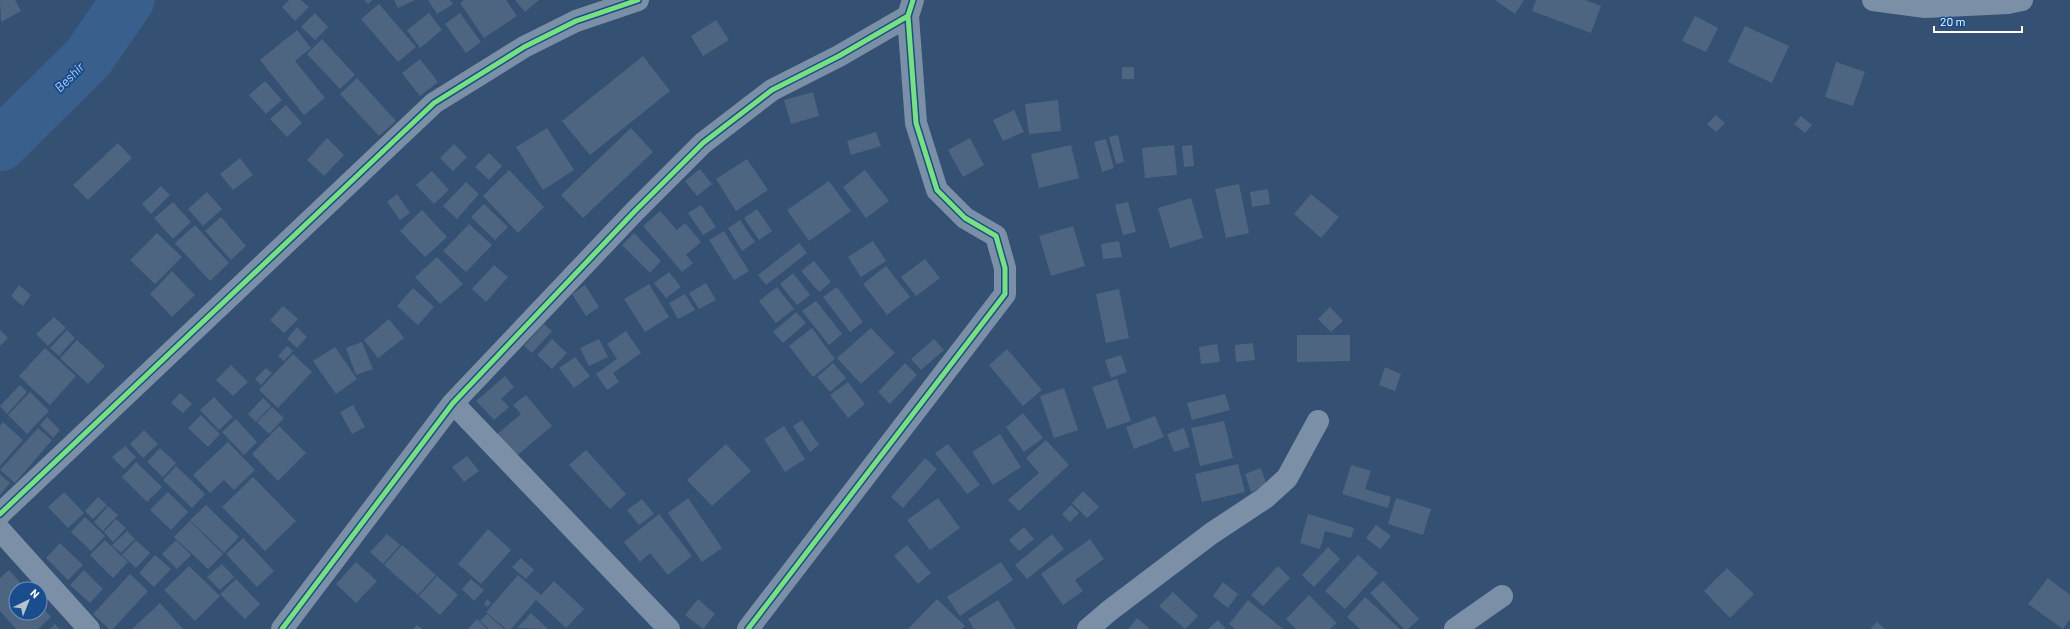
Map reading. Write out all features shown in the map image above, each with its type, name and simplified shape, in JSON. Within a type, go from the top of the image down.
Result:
[{"type":"street","points":[[0,514],[434,103],[524,47],[576,21],[638,0]]},
{"type":"street","points":[[1873,0],[1925,7],[2008,3],[2022,0]]},
{"type":"street","points":[[282,629],[452,403],[635,210],[703,143],[772,90],[839,56],[911,8]]},
{"type":"street","points":[[748,629],[1005,294],[1005,268],[996,236],[964,218],[937,190],[916,123],[911,8]]},
{"type":"street","points":[[452,403],[669,629]]},
{"type":"street","points":[[1088,629],[1109,611],[1212,533],[1265,498],[1288,478],[1318,421]]},
{"type":"street","points":[[0,530],[89,629]]},
{"type":"street","points":[[1454,629],[1502,596]]},
{"type":"building","points":[[0,0],[15,0],[21,11],[1,22]]},
{"type":"building","points":[[289,0],[301,0],[309,7],[295,21],[282,7]]},
{"type":"building","points":[[364,0],[372,0],[368,4]]},
{"type":"building","points":[[394,0],[415,0],[398,8]]},
{"type":"building","points":[[428,0],[450,0],[453,4],[437,14]]},
{"type":"building","points":[[464,0],[506,0],[517,16],[484,38],[460,3]]},
{"type":"building","points":[[515,0],[539,0],[525,12]]},
{"type":"building","points":[[1495,0],[1524,0],[1515,14]]},
{"type":"building","points":[[1536,0],[1585,0],[1601,6],[1591,33],[1532,11]]},
{"type":"building","points":[[379,4],[416,47],[398,62],[361,19]]},
{"type":"building","points":[[315,13],[328,27],[315,40],[301,27]]},
{"type":"building","points":[[429,13],[442,30],[420,48],[407,30]]},
{"type":"building","points":[[460,13],[481,42],[466,53],[445,24]]},
{"type":"building","points":[[1695,16],[1718,28],[1706,52],[1682,41]]},
{"type":"building","points":[[716,20],[729,40],[703,56],[691,36]]},
{"type":"building","points":[[1745,26],[1789,46],[1772,83],[1728,62]]},
{"type":"building","points":[[297,30],[311,48],[295,61],[325,98],[304,115],[260,60]]},
{"type":"building","points":[[322,39],[355,75],[340,89],[307,54]]},
{"type":"building","points":[[643,56],[670,91],[590,155],[562,121]]},
{"type":"building","points":[[420,59],[438,82],[420,96],[402,73]]},
{"type":"building","points":[[1836,62],[1865,72],[1853,106],[1825,97]]},
{"type":"building","points":[[1122,67],[1134,67],[1134,79],[1122,79]]},
{"type":"building","points":[[357,78],[396,121],[379,136],[340,94]]},
{"type":"building","points":[[265,81],[282,100],[266,114],[249,95]]},
{"type":"building","points":[[813,92],[819,116],[791,124],[784,100]]},
{"type":"building","points":[[1058,100],[1061,131],[1029,134],[1025,104]]},
{"type":"building","points":[[286,105],[302,123],[287,137],[270,119]]},
{"type":"building","points":[[1014,110],[1024,132],[1003,141],[993,120]]},
{"type":"building","points":[[1716,115],[1725,123],[1716,132],[1707,124]]},
{"type":"building","points":[[1801,116],[1812,125],[1805,133],[1794,124]]},
{"type":"building","points":[[547,128],[574,170],[543,190],[516,147]]},
{"type":"building","points":[[631,128],[653,152],[583,218],[561,195]]},
{"type":"building","points":[[876,132],[881,146],[851,155],[847,141]]},
{"type":"building","points":[[1118,135],[1124,162],[1116,164],[1109,137]]},
{"type":"building","points":[[327,138],[344,155],[324,176],[307,160]]},
{"type":"building","points":[[970,138],[984,165],[963,177],[948,150]]},
{"type":"building","points":[[1106,139],[1114,168],[1102,172],[1094,142]]},
{"type":"building","points":[[118,143],[132,158],[88,200],[73,185]]},
{"type":"building","points":[[454,144],[467,157],[453,171],[440,158]]},
{"type":"building","points":[[1071,145],[1079,178],[1039,188],[1031,154]]},
{"type":"building","points":[[1174,145],[1177,175],[1145,178],[1142,148]]},
{"type":"building","points":[[1192,145],[1194,166],[1184,167],[1182,146]]},
{"type":"building","points":[[489,153],[502,166],[489,180],[475,167]]},
{"type":"building","points":[[240,158],[253,175],[233,190],[220,174]]},
{"type":"building","points":[[747,159],[768,190],[736,211],[716,179]]},
{"type":"building","points":[[700,169],[712,184],[697,196],[685,181]]},
{"type":"building","points":[[509,170],[544,207],[518,233],[483,196]]},
{"type":"building","points":[[865,170],[889,201],[866,218],[843,187]]},
{"type":"building","points":[[432,171],[449,190],[434,204],[416,185]]},
{"type":"building","points":[[829,181],[851,211],[809,241],[787,210]]},
{"type":"building","points":[[466,182],[479,194],[457,219],[443,206]]},
{"type":"building","points":[[1239,184],[1249,233],[1226,238],[1215,189]]},
{"type":"building","points":[[161,186],[170,195],[151,214],[142,204]]},
{"type":"building","points":[[1268,189],[1270,204],[1252,207],[1250,192]]},
{"type":"building","points":[[207,192],[222,209],[203,226],[188,209]]},
{"type":"building","points":[[397,194],[410,213],[400,220],[387,202]]},
{"type":"building","points":[[1311,194],[1339,217],[1321,238],[1294,214]]},
{"type":"building","points":[[1191,198],[1203,238],[1170,248],[1158,208]]},
{"type":"building","points":[[173,202],[191,222],[173,239],[154,218]]},
{"type":"building","points":[[1128,202],[1136,232],[1123,235],[1115,205]]},
{"type":"building","points":[[484,204],[508,227],[495,240],[471,217]]},
{"type":"building","points":[[701,205],[716,227],[703,235],[688,213]]},
{"type":"building","points":[[757,209],[772,231],[759,240],[744,218]]},
{"type":"building","points":[[422,210],[447,237],[425,257],[400,231]]},
{"type":"building","points":[[660,211],[677,230],[685,223],[701,242],[686,255],[693,263],[682,272],[643,226]]},
{"type":"building","points":[[221,217],[246,246],[231,260],[205,231]]},
{"type":"building","points":[[740,220],[755,242],[742,251],[728,228]]},
{"type":"building","points":[[469,224],[492,245],[466,272],[443,251]]},
{"type":"building","points":[[195,225],[229,263],[210,281],[175,243]]},
{"type":"building","points":[[1073,226],[1085,266],[1051,276],[1039,236]]},
{"type":"building","points":[[724,231],[749,271],[734,280],[709,240]]},
{"type":"building","points":[[157,233],[182,257],[155,284],[130,260]]},
{"type":"building","points":[[634,233],[661,261],[650,273],[622,245]]},
{"type":"building","points":[[873,241],[886,261],[861,277],[848,257]]},
{"type":"building","points":[[1119,241],[1122,257],[1103,259],[1101,244]]},
{"type":"building","points":[[799,243],[807,253],[766,285],[758,275]]},
{"type":"building","points":[[437,257],[463,284],[440,304],[415,277]]},
{"type":"building","points":[[925,259],[940,278],[916,296],[901,277]]},
{"type":"building","points":[[814,261],[831,282],[819,292],[801,271]]},
{"type":"building","points":[[494,265],[508,277],[486,302],[472,289]]},
{"type":"building","points":[[886,266],[910,297],[887,315],[863,284]]},
{"type":"building","points":[[172,271],[195,295],[172,317],[150,294]]},
{"type":"building","points":[[669,272],[681,287],[666,298],[654,283]]},
{"type":"building","points":[[793,273],[810,295],[797,305],[780,284]]},
{"type":"building","points":[[706,283],[716,300],[699,309],[689,293]]},
{"type":"building","points":[[649,284],[669,317],[645,332],[624,299]]},
{"type":"building","points":[[19,285],[31,295],[23,306],[11,296]]},
{"type":"building","points":[[585,285],[599,307],[586,316],[572,294]]},
{"type":"building","points":[[777,287],[794,309],[776,323],[759,301]]},
{"type":"building","points":[[837,287],[863,322],[850,332],[823,297]]},
{"type":"building","points":[[413,288],[434,307],[418,325],[397,306]]},
{"type":"building","points":[[1119,289],[1129,338],[1106,343],[1096,294]]},
{"type":"building","points":[[685,294],[695,310],[678,319],[669,303]]},
{"type":"building","points":[[816,301],[842,334],[829,345],[802,311]]},
{"type":"building","points":[[283,306],[298,319],[284,333],[270,320]]},
{"type":"building","points":[[1330,307],[1343,321],[1331,332],[1318,319]]},
{"type":"building","points":[[796,312],[806,323],[783,343],[773,332]]},
{"type":"building","points":[[54,317],[66,328],[48,346],[36,334]]},
{"type":"building","points":[[389,319],[404,338],[378,358],[364,340]]},
{"type":"building","points":[[544,324],[552,331],[532,353],[524,346]]},
{"type":"building","points":[[297,327],[307,337],[297,348],[287,339]]},
{"type":"building","points":[[812,328],[835,359],[813,377],[789,346]]},
{"type":"building","points":[[871,328],[895,353],[861,384],[837,358]]},
{"type":"building","points":[[0,330],[8,338],[0,346]]},
{"type":"building","points":[[67,330],[75,338],[59,356],[50,348]]},
{"type":"building","points":[[626,331],[641,353],[613,373],[619,382],[607,390],[596,374],[617,359],[607,344]]},
{"type":"building","points":[[1297,335],[1350,335],[1350,361],[1297,362]]},
{"type":"building","points":[[552,339],[567,353],[552,369],[537,355]]},
{"type":"building","points":[[599,339],[608,357],[589,366],[580,348]]},
{"type":"building","points":[[934,339],[944,350],[921,370],[911,359]]},
{"type":"building","points":[[77,340],[105,366],[88,384],[60,358]]},
{"type":"building","points":[[362,342],[373,369],[356,375],[346,348]]},
{"type":"building","points":[[1253,343],[1255,360],[1236,362],[1235,345]]},
{"type":"building","points":[[1217,344],[1220,362],[1201,364],[1199,347]]},
{"type":"building","points":[[287,346],[293,351],[284,361],[278,356]]},
{"type":"building","points":[[335,347],[357,379],[336,394],[313,361]]},
{"type":"building","points":[[45,348],[76,376],[50,405],[19,376]]},
{"type":"building","points":[[1007,349],[1042,390],[1023,406],[989,365]]},
{"type":"building","points":[[293,354],[312,372],[278,408],[259,390]]},
{"type":"building","points":[[1121,355],[1127,372],[1111,378],[1105,360]]},
{"type":"building","points":[[575,357],[590,376],[574,388],[559,368]]},
{"type":"building","points":[[833,363],[846,378],[830,392],[817,377]]},
{"type":"building","points":[[905,363],[917,375],[890,404],[878,392]]},
{"type":"building","points":[[231,365],[248,382],[233,396],[216,380]]},
{"type":"building","points":[[1385,367],[1401,374],[1395,391],[1379,385]]},
{"type":"building","points":[[266,368],[272,373],[261,385],[255,379]]},
{"type":"building","points":[[505,376],[514,387],[501,399],[509,407],[494,420],[476,401]]},
{"type":"building","points":[[1117,379],[1131,421],[1107,429],[1092,387]]},
{"type":"building","points":[[848,382],[865,404],[848,418],[830,395]]},
{"type":"building","points":[[20,385],[27,392],[7,414],[0,406]]},
{"type":"building","points":[[1064,388],[1078,430],[1054,438],[1040,396]]},
{"type":"building","points":[[30,392],[49,411],[27,434],[8,415]]},
{"type":"building","points":[[180,393],[192,404],[183,413],[171,403]]},
{"type":"building","points":[[1225,394],[1230,410],[1192,420],[1187,403]]},
{"type":"building","points":[[526,395],[552,426],[514,458],[495,436],[521,414],[513,405]]},
{"type":"building","points":[[214,397],[233,417],[219,430],[200,410]]},
{"type":"building","points":[[263,398],[271,406],[256,422],[248,414]]},
{"type":"building","points":[[353,405],[365,427],[352,434],[340,412]]},
{"type":"building","points":[[272,407],[284,418],[269,434],[257,422]]},
{"type":"building","points":[[1023,413],[1043,438],[1024,452],[1006,427]]},
{"type":"building","points":[[201,415],[220,434],[208,447],[188,428]]},
{"type":"building","points":[[1155,416],[1164,437],[1134,449],[1126,427]]},
{"type":"building","points":[[47,417],[60,430],[53,438],[40,425]]},
{"type":"building","points":[[236,419],[257,442],[244,455],[222,432]]},
{"type":"building","points":[[802,420],[819,445],[810,452],[793,426]]},
{"type":"building","points":[[1224,421],[1233,458],[1200,466],[1191,428]]},
{"type":"building","points":[[3,422],[23,440],[0,466],[0,426]]},
{"type":"building","points":[[279,426],[306,453],[278,481],[252,454]]},
{"type":"building","points":[[784,426],[805,459],[785,472],[764,439]]},
{"type":"building","points":[[38,428],[52,440],[15,483],[0,470]]},
{"type":"building","points":[[1184,428],[1190,447],[1174,452],[1167,434]]},
{"type":"building","points":[[144,430],[158,444],[143,458],[130,444]]},
{"type":"building","points":[[1000,434],[1021,467],[993,485],[972,452]]},
{"type":"building","points":[[1046,440],[1069,465],[1019,511],[1008,500],[1039,473],[1026,458]]},
{"type":"building","points":[[228,442],[255,470],[234,490],[224,480],[210,493],[193,475]]},
{"type":"building","points":[[726,444],[751,471],[712,506],[687,480]]},
{"type":"building","points":[[948,444],[980,485],[967,494],[935,453]]},
{"type":"building","points":[[125,446],[136,457],[124,469],[112,457]]},
{"type":"building","points":[[160,448],[176,463],[163,477],[147,462]]},
{"type":"building","points":[[586,450],[626,494],[610,509],[569,465]]},
{"type":"building","points":[[467,456],[479,471],[464,482],[452,467]]},
{"type":"building","points":[[925,458],[937,469],[903,508],[891,497]]},
{"type":"building","points":[[136,462],[162,487],[147,502],[122,477]]},
{"type":"building","points":[[1238,464],[1245,492],[1202,502],[1195,474]]},
{"type":"building","points":[[1351,465],[1371,471],[1365,489],[1391,497],[1388,508],[1342,494]]},
{"type":"building","points":[[176,466],[205,494],[192,508],[163,480]]},
{"type":"building","points":[[1261,468],[1267,486],[1251,492],[1245,474]]},
{"type":"building","points":[[0,474],[10,483],[0,495]]},
{"type":"building","points":[[253,477],[296,521],[265,551],[222,507]]},
{"type":"building","points":[[1083,491],[1099,507],[1087,518],[1072,503]]},
{"type":"building","points":[[64,492],[84,513],[68,528],[48,507]]},
{"type":"building","points":[[168,492],[188,512],[171,530],[150,510]]},
{"type":"building","points":[[98,497],[107,505],[93,519],[85,511]]},
{"type":"building","points":[[688,498],[722,548],[702,562],[668,513]]},
{"type":"building","points":[[938,498],[960,528],[930,550],[907,520]]},
{"type":"building","points":[[1396,498],[1431,509],[1423,535],[1388,524]]},
{"type":"building","points":[[642,499],[654,514],[639,525],[627,510]]},
{"type":"building","points":[[206,505],[239,537],[224,553],[190,520]]},
{"type":"building","points":[[1071,505],[1079,513],[1070,522],[1062,514]]},
{"type":"building","points":[[108,506],[118,515],[103,531],[94,522]]},
{"type":"building","points":[[659,514],[692,556],[668,575],[650,553],[640,562],[624,542]]},
{"type":"building","points":[[1308,514],[1354,528],[1351,538],[1325,531],[1320,549],[1300,543]]},
{"type":"building","points":[[85,517],[105,536],[91,551],[71,532]]},
{"type":"building","points":[[116,519],[126,528],[113,542],[104,532]]},
{"type":"building","points":[[190,521],[223,554],[208,569],[174,537]]},
{"type":"building","points":[[1376,525],[1391,536],[1380,549],[1366,538]]},
{"type":"building","points":[[1024,527],[1034,539],[1019,551],[1009,540]]},
{"type":"building","points":[[488,529],[511,550],[481,584],[458,564]]},
{"type":"building","points":[[127,531],[135,539],[121,553],[112,545]]},
{"type":"building","points":[[387,534],[400,545],[383,564],[370,552]]},
{"type":"building","points":[[1052,534],[1064,549],[1027,579],[1015,565]]},
{"type":"building","points":[[243,538],[274,571],[257,587],[226,554]]},
{"type":"building","points":[[1090,539],[1104,559],[1075,580],[1083,591],[1063,605],[1041,574]]},
{"type":"building","points":[[105,540],[128,562],[113,578],[90,555]]},
{"type":"building","points":[[136,540],[150,553],[136,568],[122,555]]},
{"type":"building","points":[[176,540],[191,555],[177,569],[162,554]]},
{"type":"building","points":[[60,543],[83,565],[68,580],[46,558]]},
{"type":"building","points":[[402,545],[436,575],[418,595],[384,565]]},
{"type":"building","points":[[907,545],[931,573],[918,584],[894,556]]},
{"type":"building","points":[[1328,547],[1340,559],[1314,587],[1302,575]]},
{"type":"building","points":[[155,555],[171,569],[154,587],[139,573]]},
{"type":"building","points":[[1358,555],[1378,573],[1345,609],[1325,591]]},
{"type":"building","points":[[521,558],[534,570],[526,579],[512,567]]},
{"type":"building","points":[[356,562],[377,581],[356,603],[336,584]]},
{"type":"building","points":[[1001,562],[1013,580],[960,616],[947,597]]},
{"type":"building","points":[[222,564],[234,577],[220,590],[207,577]]},
{"type":"building","points":[[189,566],[220,596],[195,621],[164,590]]},
{"type":"building","points":[[1278,566],[1290,578],[1263,606],[1251,595]]},
{"type":"building","points":[[1727,568],[1754,594],[1730,618],[1704,591]]},
{"type":"building","points":[[9,570],[19,581],[8,581],[8,620],[0,611],[0,578]]},
{"type":"building","points":[[84,570],[103,589],[90,603],[70,585]]},
{"type":"building","points":[[130,574],[148,591],[113,629],[109,629],[93,614]]},
{"type":"building","points":[[518,575],[541,595],[554,581],[584,609],[566,628],[536,600],[511,629],[506,629],[486,612]]},
{"type":"building","points":[[437,576],[458,595],[440,615],[419,596]]},
{"type":"building","points":[[2048,578],[2070,595],[2070,619],[2063,629],[2028,604]]},
{"type":"building","points":[[236,579],[260,604],[245,619],[220,594]]},
{"type":"building","points":[[471,579],[484,590],[474,601],[462,589]]},
{"type":"building","points":[[1383,581],[1419,619],[1408,629],[1404,629],[1370,593]]},
{"type":"building","points":[[1223,582],[1238,594],[1228,608],[1213,596]]},
{"type":"building","points":[[1173,592],[1198,616],[1185,629],[1159,606]]},
{"type":"building","points":[[1309,595],[1337,623],[1330,629],[1296,629],[1286,619]]},
{"type":"building","points":[[1365,597],[1400,629],[1360,629],[1347,617]]},
{"type":"building","points":[[487,599],[491,603],[487,607],[484,604]]},
{"type":"building","points":[[698,599],[715,614],[703,629],[685,615]]},
{"type":"building","points":[[937,599],[965,626],[962,629],[908,629]]},
{"type":"building","points":[[998,600],[1016,629],[974,629],[968,619]]},
{"type":"building","points":[[1248,600],[1283,629],[1235,629],[1229,624]]},
{"type":"building","points":[[160,603],[183,629],[132,629]]},
{"type":"building","points":[[531,613],[548,629],[517,628]]},
{"type":"building","points":[[487,614],[504,629],[489,629],[480,621]]},
{"type":"building","points":[[1137,618],[1150,629],[1128,629]]},
{"type":"building","points":[[477,619],[487,629],[468,629]]},
{"type":"building","points":[[1218,620],[1226,629],[1208,629]]},
{"type":"building","points":[[9,621],[47,621],[38,629],[16,629]]},
{"type":"building","points":[[1877,622],[1885,629],[1870,629]]},
{"type":"building","points":[[55,624],[59,629],[50,629]]},
{"type":"building","points":[[417,625],[422,629],[413,629]]},
{"type":"waterway","name":"Beshir","points":[[0,145],[88,58],[128,0]]},
{"type":"cycle path","points":[[0,514],[434,103],[524,47],[576,21],[638,0]]},
{"type":"cycle path","points":[[748,629],[1005,294],[1005,268],[996,236],[965,218],[937,190],[916,123],[908,16],[913,0]]},
{"type":"cycle path","points":[[282,629],[453,403],[635,211],[703,143],[772,90],[839,56],[908,16]]}]
